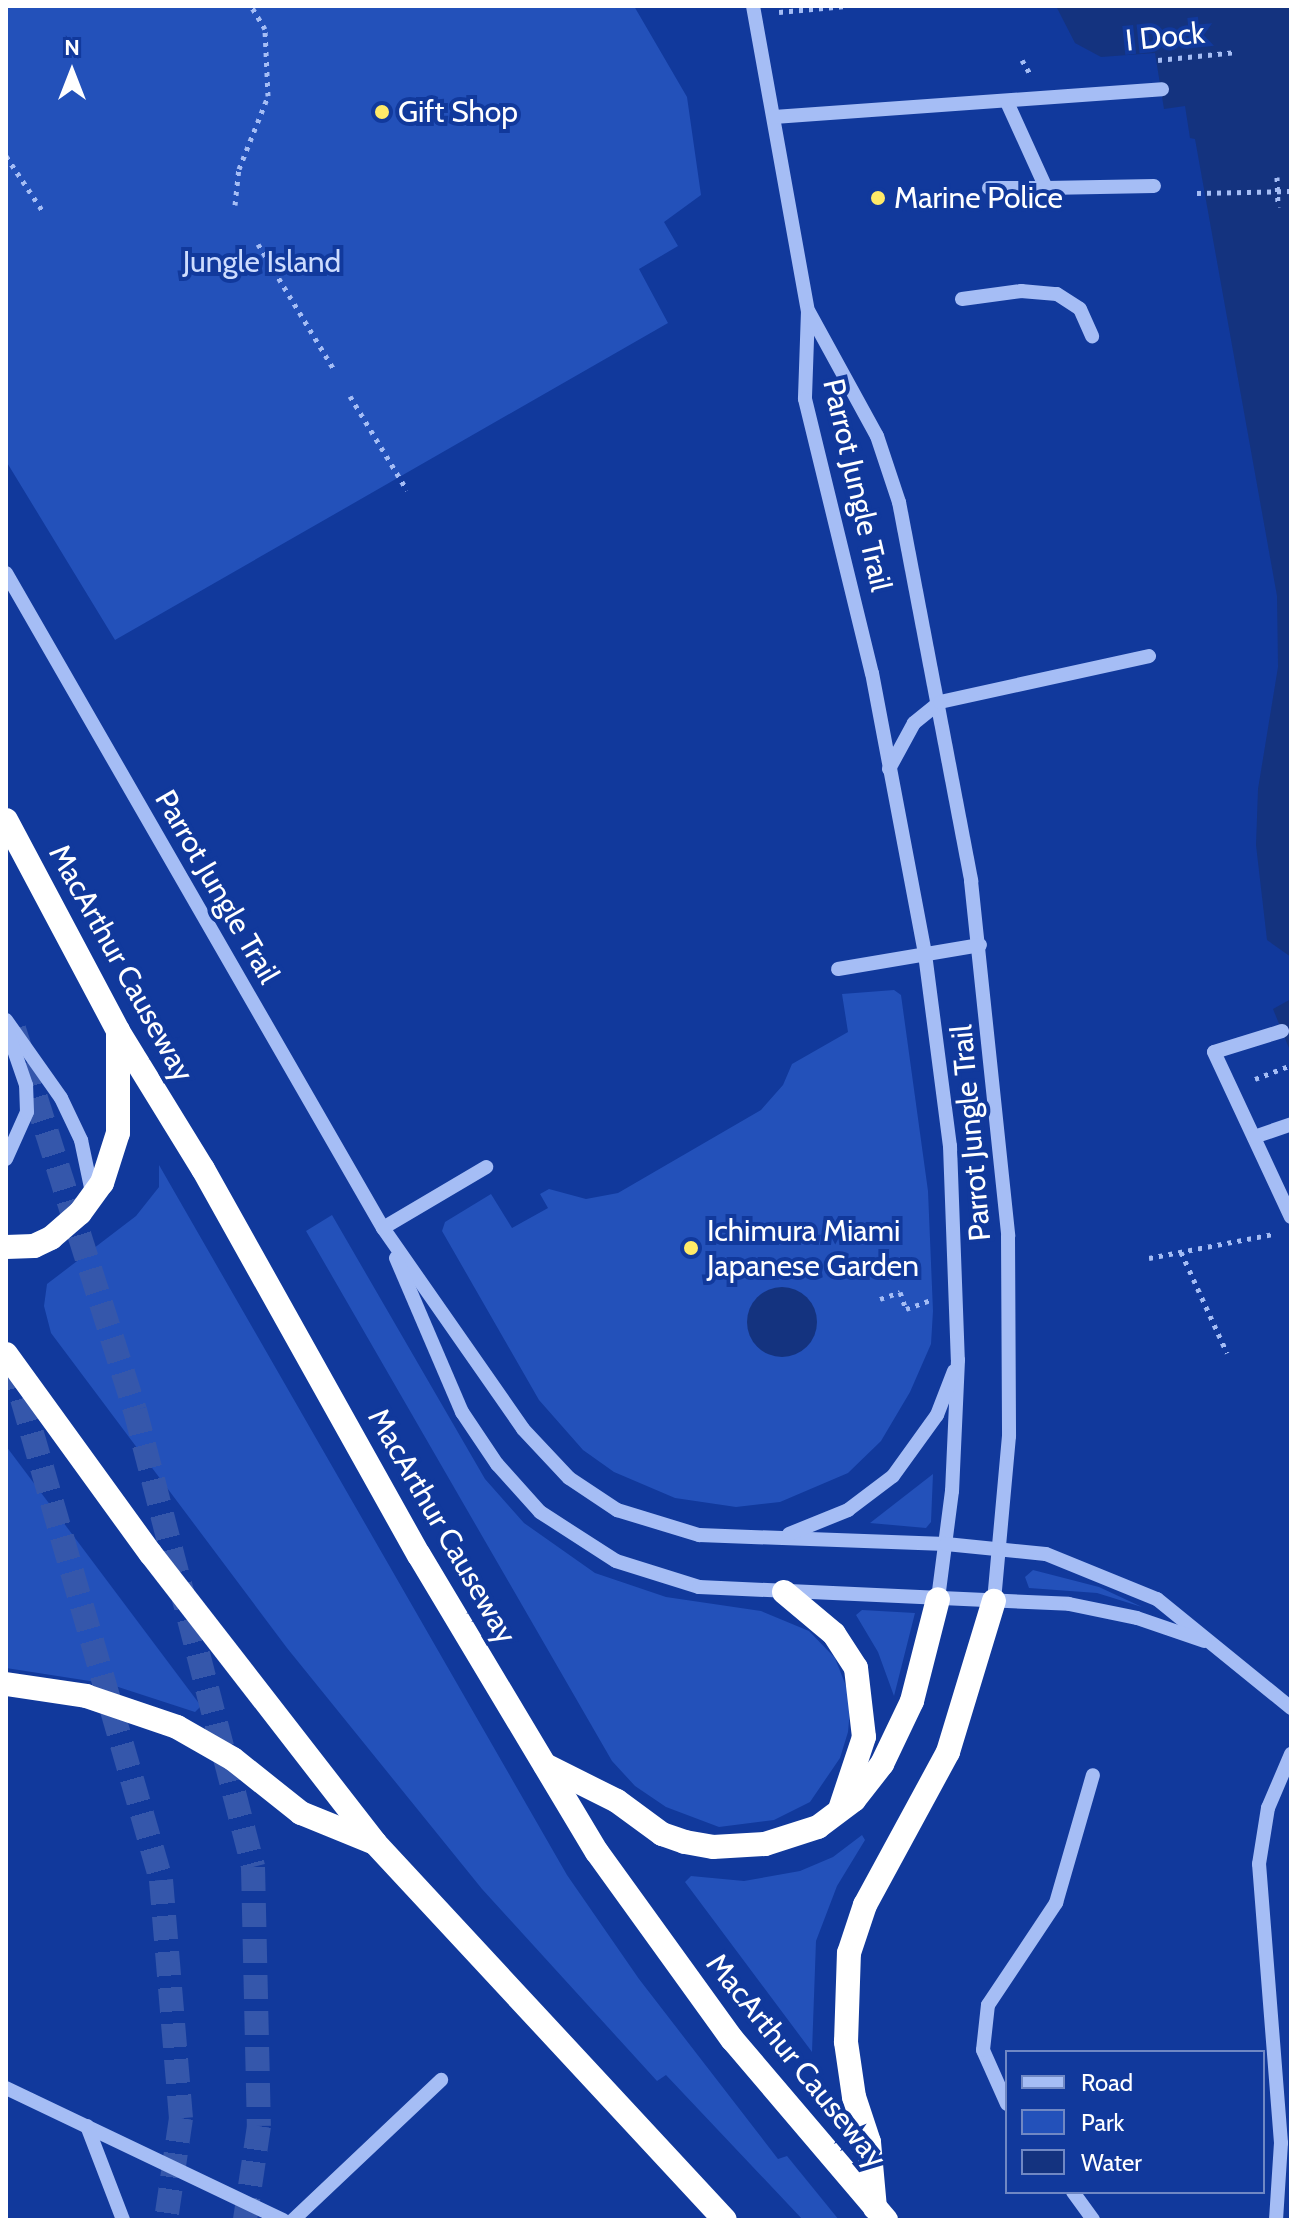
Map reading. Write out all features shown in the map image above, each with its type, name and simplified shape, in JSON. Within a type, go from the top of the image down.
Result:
[{"type":"highway","name":"MacArthur Causeway","points":[[6,820],[118,1031],[203,1169],[419,1555],[597,1852],[732,2039],[880,2214]]},
{"type":"highway","points":[[6,1247],[34,1246],[51,1238],[93,1198],[115,1149],[118,1031]]},
{"type":"highway","points":[[6,1354],[151,1554],[375,1843],[725,2220]]},
{"type":"highway","points":[[784,1592],[848,1650],[862,1689],[864,1737],[838,1814]]},
{"type":"highway","points":[[545,1765],[617,1801],[662,1834],[713,1847],[792,1838],[838,1814],[870,1782],[912,1701],[938,1599]]},
{"type":"highway","points":[[880,2214],[869,2142],[854,2097],[846,2042],[849,1953],[865,1905],[948,1752],[994,1601]]},
{"type":"highway","points":[[6,1684],[97,1699],[177,1727],[233,1759],[301,1813],[375,1843]]},
{"type":"street","points":[[754,10],[808,311]]},
{"type":"street","points":[[774,117],[1162,89]]},
{"type":"street","points":[[1007,102],[1046,188]]},
{"type":"street","points":[[989,188],[1154,186]]},
{"type":"street","points":[[962,299],[1021,291],[1057,294],[1080,309],[1092,336]]},
{"type":"street","name":"Parrot Jungle Trail","points":[[383,1228],[462,1412],[497,1464],[540,1512],[590,1548],[646,1574],[699,1587],[994,1601],[1001,1547],[1009,1420],[1008,1236],[980,945],[940,702],[889,467],[861,404],[808,311]]},
{"type":"street","name":"Parrot Jungle Trail","points":[[808,311],[805,399],[858,605],[925,954],[950,1146],[958,1360],[946,1544],[938,1599]]},
{"type":"street","name":"Parrot Jungle Trail","points":[[6,573],[383,1228],[523,1429],[569,1478],[617,1510],[646,1522],[699,1535],[1001,1547]]},
{"type":"street","points":[[889,769],[914,723],[940,702],[1149,656]]},
{"type":"street","points":[[838,969],[980,945]]},
{"type":"street","points":[[6,1020],[61,1098],[81,1140],[93,1198]]},
{"type":"street","points":[[6,1026],[26,1085],[27,1112],[6,1159]]},
{"type":"street","points":[[1282,1031],[1214,1052],[1291,1217]]},
{"type":"street","points":[[1254,1137],[1291,1124]]},
{"type":"street","points":[[383,1228],[486,1167]]},
{"type":"street","points":[[769,1539],[826,1522],[893,1476],[937,1415],[958,1360]]},
{"type":"street","points":[[1001,1547],[1046,1554],[1106,1575],[1157,1599],[1291,1708]]},
{"type":"street","points":[[994,1601],[1069,1604],[1137,1618],[1214,1645]]},
{"type":"street","points":[[1276,2220],[1284,2197],[1259,1864],[1268,1808],[1291,1754]]},
{"type":"street","points":[[1005,2100],[983,2050],[988,2005],[1056,1903],[1093,1775]]},
{"type":"street","points":[[293,2220],[441,2080]]},
{"type":"street","points":[[6,2088],[283,2220]]},
{"type":"street","points":[[87,2126],[123,2220]]},
{"type":"street","points":[[1074,2194],[1093,2220]]},
{"type":"path","points":[[235,205],[239,169],[268,96],[265,29],[251,6]]},
{"type":"path","points":[[754,10],[846,6]]},
{"type":"path","name":"I Dock","points":[[1144,61],[1237,52]]},
{"type":"path","points":[[6,156],[42,210]]},
{"type":"path","points":[[1277,177],[1278,207]]},
{"type":"path","points":[[1197,193],[1291,191]]},
{"type":"path","points":[[258,244],[335,371]]},
{"type":"path","points":[[350,396],[407,490]]},
{"type":"path","points":[[1232,1088],[1291,1065]]},
{"type":"path","points":[[1149,1258],[1277,1233]]},
{"type":"path","points":[[1181,1252],[1227,1353]]},
{"type":"path","points":[[880,1299],[900,1292],[906,1309],[936,1299]]},
{"type":"green space","name":"Jungle Island","points":[[6,6],[634,6],[687,97],[701,195],[664,222],[678,246],[639,269],[668,323],[115,640],[6,461]]},
{"type":"green space","name":"Ichimura Miami Japanese Garden","points":[[894,990],[901,995],[928,1191],[933,1311],[931,1344],[910,1392],[881,1441],[848,1473],[780,1502],[736,1507],[675,1498],[614,1472],[583,1450],[539,1400],[442,1231],[445,1222],[491,1194],[512,1228],[548,1208],[540,1194],[549,1189],[586,1199],[618,1193],[761,1110],[783,1085],[792,1064],[848,1032],[842,994]]},
{"type":"green space","points":[[159,1165],[567,1875],[639,1979],[778,2159],[787,2156],[839,2220],[803,2220],[666,2075],[657,2081],[482,1889],[287,1648],[51,1333],[44,1306],[47,1284],[136,1216],[159,1187]]},
{"type":"green space","points":[[332,1215],[485,1479],[524,1523],[595,1573],[666,1597],[761,1611],[809,1631],[835,1658],[851,1699],[848,1732],[840,1758],[810,1802],[774,1820],[719,1827],[666,1807],[635,1786],[612,1761],[306,1231]]},
{"type":"green space","points":[[6,1446],[201,1706],[195,1712],[109,1684],[6,1668]]},
{"type":"green space","points":[[933,1474],[931,1522],[926,1528],[870,1523]]},
{"type":"green space","points":[[1033,1570],[1099,1587],[1142,1607],[1097,1593],[1029,1588],[1025,1577]]},
{"type":"green space","points":[[862,1610],[915,1613],[894,1696],[878,1652],[856,1615]]},
{"type":"green space","points":[[862,1835],[865,1840],[837,1886],[816,1941],[812,2052],[685,1882],[691,1876],[744,1881],[800,1871],[833,1857]]},
{"type":"water","points":[[1056,6],[1291,6],[1291,957],[1267,940],[1256,845],[1258,789],[1278,667],[1277,596],[1195,139],[1190,138],[1185,106],[1164,109],[1155,53],[1101,57],[1075,43]]},
{"type":"water","points":[[1291,999],[1291,1053],[1273,1009]]},
{"type":"water","points":[[782,1287],[801,1293],[811,1303],[817,1322],[811,1341],[801,1351],[782,1357],[763,1351],[753,1341],[747,1322],[753,1303],[763,1293]]},
{"type":"tunnel","points":[[14,1029],[135,1410],[253,1867],[259,2126],[245,2220]]},
{"type":"tunnel","points":[[12,1364],[161,1880],[181,2118],[166,2220]]},
{"type":"place","name":"Gift Shop","points":[[382,112]]},
{"type":"place","name":"Marine Police","points":[[878,198]]},
{"type":"place","name":"Ichimura Miami Japanese Garden","points":[[691,1248]]}]
